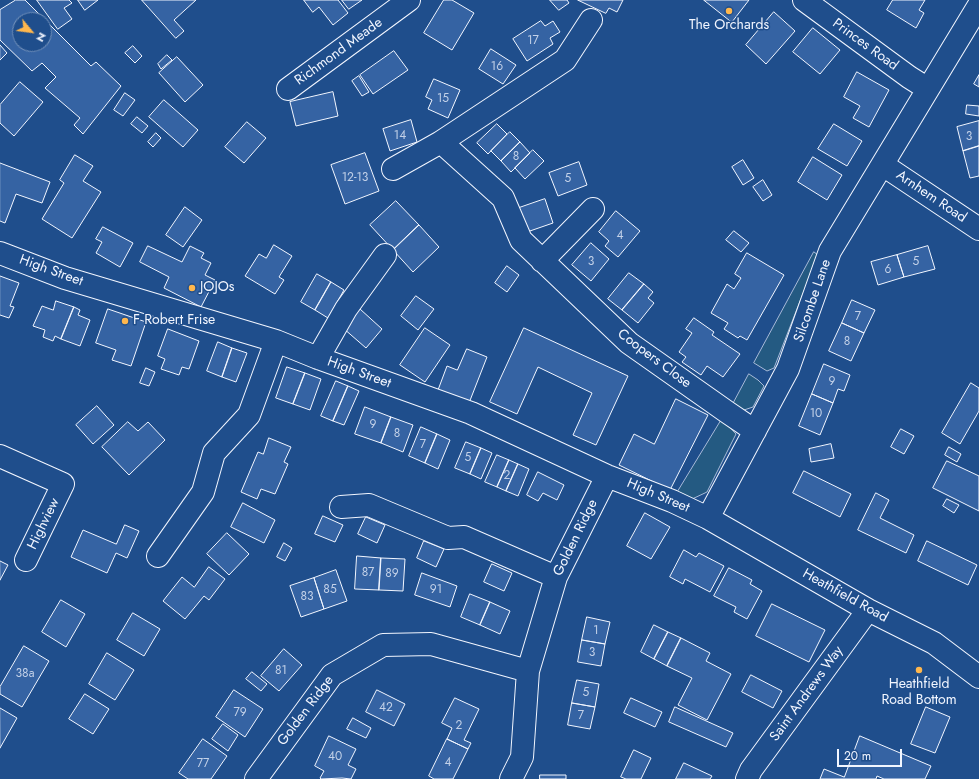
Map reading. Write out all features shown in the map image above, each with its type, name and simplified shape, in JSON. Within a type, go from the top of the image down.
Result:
[{"type":"street","name":"Richmond Meade","points":[[288,89],[409,0]]},
{"type":"street","name":"Princes Road","points":[[804,0],[909,77],[928,89]]},
{"type":"street","name":"Silcombe Lane","points":[[708,518],[788,369],[830,251],[979,5]]},
{"type":"street","points":[[393,169],[441,142],[564,60],[590,20]]},
{"type":"street","name":"Coopers Close","points":[[441,142],[503,198],[521,240],[629,343],[756,431]]},
{"type":"street","name":"Arnhem Road","points":[[883,165],[979,229]]},
{"type":"street","points":[[542,261],[593,209]]},
{"type":"street","name":"High Street","points":[[0,253],[65,278],[276,341],[471,414],[607,476],[672,501],[708,518]]},
{"type":"street","points":[[318,358],[346,309],[385,255]]},
{"type":"street","points":[[158,556],[203,492],[214,454],[248,414],[276,341]]},
{"type":"street","name":"Highview","points":[[0,456],[63,484],[26,560]]},
{"type":"street","name":"Golden Ridge","points":[[511,779],[522,757],[528,671],[556,577],[607,476]]},
{"type":"street","points":[[341,507],[369,505],[448,538],[464,537],[556,577]]},
{"type":"street","name":"Heathfield Road","points":[[708,518],[868,610],[934,643],[979,677]]},
{"type":"street","name":"Saint Andrews Way","points":[[747,779],[751,770],[868,610]]},
{"type":"street","name":"Golden Ridge","points":[[256,779],[332,675],[383,645],[431,644],[528,671]]},
{"type":"shaded area","points":[[814,252],[818,255],[774,368],[767,371],[754,363]]},
{"type":"shaded area","points":[[749,374],[764,386],[753,407],[741,411],[733,404]]},
{"type":"shaded area","points":[[722,419],[736,434],[707,492],[690,500],[672,501]]},
{"type":"building","points":[[16,0],[25,0],[37,12],[12,12],[12,52],[0,40],[0,10]]},
{"type":"building","points":[[37,0],[69,0],[72,3],[64,8],[72,19],[58,29],[52,21],[52,12],[46,12]]},
{"type":"building","points":[[78,0],[98,0],[85,10]]},
{"type":"building","points":[[142,0],[196,0],[174,20],[184,31],[176,38]]},
{"type":"building","points":[[304,0],[338,0],[348,13],[333,25],[319,7],[313,12]]},
{"type":"building","points":[[342,0],[362,0],[349,9]]},
{"type":"building","points":[[444,0],[452,0],[474,13],[452,50],[424,33]]},
{"type":"building","points":[[550,0],[567,0],[569,3],[559,10]]},
{"type":"building","points":[[578,0],[623,0],[617,12],[609,8],[606,13]]},
{"type":"building","name":"The Orchards","points":[[704,0],[749,0],[732,22]]},
{"type":"building","points":[[893,0],[925,0],[919,10],[924,13],[916,28],[887,10]]},
{"type":"building","points":[[774,12],[795,31],[766,64],[746,45]]},
{"type":"building","points":[[541,21],[545,26],[553,21],[560,32],[550,38],[553,44],[527,61],[513,39]]},
{"type":"building","points":[[52,27],[91,66],[96,62],[121,86],[83,134],[74,125],[80,118],[45,88],[56,77],[42,63],[32,71],[12,52],[52,52]]},
{"type":"building","points":[[813,28],[840,50],[820,74],[793,52]]},
{"type":"building","points":[[0,45],[7,53],[0,60]]},
{"type":"building","points":[[133,46],[142,56],[135,63],[125,53]]},
{"type":"building","points":[[491,49],[516,65],[503,84],[479,69]]},
{"type":"building","points":[[394,51],[408,70],[373,94],[360,75]]},
{"type":"building","points":[[167,55],[172,60],[161,69],[158,64]]},
{"type":"building","points":[[177,57],[203,85],[185,102],[159,73]]},
{"type":"building","points":[[857,72],[889,90],[869,127],[853,118],[860,106],[844,97]]},
{"type":"building","points":[[979,75],[979,87],[974,84]]},
{"type":"building","points":[[359,76],[369,92],[362,96],[352,81]]},
{"type":"building","points":[[434,79],[460,90],[448,118],[428,109],[432,100],[426,97]]},
{"type":"building","points":[[20,82],[43,102],[14,136],[0,123],[0,105]]},
{"type":"building","points":[[333,92],[338,116],[296,126],[290,102]]},
{"type":"building","points":[[125,93],[135,100],[123,116],[114,110]]},
{"type":"building","points":[[164,100],[198,130],[183,147],[149,117]]},
{"type":"building","points":[[967,105],[979,106],[979,116],[966,114]]},
{"type":"building","points":[[137,117],[148,126],[142,133],[131,124]]},
{"type":"building","points":[[411,120],[417,142],[390,151],[383,129]]},
{"type":"building","points":[[979,121],[979,146],[963,151],[957,127]]},
{"type":"building","points":[[247,122],[266,138],[244,163],[225,147]]},
{"type":"building","points":[[497,124],[507,134],[488,154],[477,143]]},
{"type":"building","points":[[834,124],[862,141],[847,166],[818,149]]},
{"type":"building","points":[[510,132],[520,142],[501,161],[491,151]]},
{"type":"building","points":[[156,133],[161,138],[153,147],[148,142]]},
{"type":"building","points":[[520,142],[530,153],[511,172],[501,161]]},
{"type":"building","points":[[979,146],[979,176],[970,178],[963,151]]},
{"type":"building","points":[[533,150],[544,161],[525,179],[515,168]]},
{"type":"building","points":[[365,153],[379,191],[345,204],[331,165]]},
{"type":"building","points":[[75,155],[93,166],[83,181],[101,192],[72,238],[42,219],[64,183],[60,180]]},
{"type":"building","points":[[813,157],[842,175],[827,200],[798,182]]},
{"type":"building","points":[[743,160],[754,178],[743,185],[732,167]]},
{"type":"building","points":[[579,162],[587,185],[558,196],[549,173]]},
{"type":"building","points":[[0,163],[50,182],[42,203],[16,194],[5,223],[0,221]]},
{"type":"building","points":[[763,180],[772,195],[763,201],[753,187]]},
{"type":"building","points":[[545,199],[553,223],[527,232],[519,208]]},
{"type":"building","points":[[396,201],[419,225],[393,250],[370,225]]},
{"type":"building","points":[[185,207],[202,220],[183,247],[166,235]]},
{"type":"building","points":[[616,211],[640,231],[618,257],[605,246],[609,241],[599,232]]},
{"type":"building","points":[[419,225],[439,247],[413,272],[393,250]]},
{"type":"building","points":[[103,227],[133,243],[120,267],[96,253],[102,242],[96,239]]},
{"type":"building","points":[[734,231],[749,243],[741,252],[726,240]]},
{"type":"building","points":[[591,243],[609,259],[591,281],[572,265]]},
{"type":"building","points":[[274,245],[292,256],[279,277],[284,280],[275,294],[245,276],[259,254],[266,258]]},
{"type":"building","points":[[148,246],[182,262],[190,246],[204,253],[201,258],[211,263],[205,275],[215,280],[201,307],[164,288],[169,277],[140,262]]},
{"type":"building","points":[[928,246],[935,269],[904,277],[897,255]]},
{"type":"building","points":[[747,253],[784,275],[747,340],[740,336],[738,338],[724,329],[728,323],[711,313],[727,284],[734,289],[741,278],[735,274]]},
{"type":"building","points":[[897,255],[904,277],[878,285],[871,262]]},
{"type":"building","points":[[507,266],[519,275],[507,292],[495,283]]},
{"type":"building","points":[[629,273],[644,284],[622,310],[608,299]]},
{"type":"building","points":[[317,274],[331,282],[315,310],[301,302]]},
{"type":"building","points":[[0,276],[19,283],[10,306],[14,307],[9,318],[0,315]]},
{"type":"building","points":[[331,282],[344,290],[328,318],[315,310]]},
{"type":"building","points":[[644,284],[653,292],[648,298],[654,303],[638,323],[622,310]]},
{"type":"building","points":[[416,296],[434,309],[418,330],[401,316]]},
{"type":"building","points":[[852,300],[875,310],[864,333],[842,323]]},
{"type":"building","points":[[56,301],[74,307],[61,339],[55,336],[53,341],[43,337],[45,330],[33,326],[42,306],[53,310]]},
{"type":"building","points":[[74,307],[80,310],[78,315],[90,320],[80,346],[61,339]]},
{"type":"building","points":[[108,309],[146,322],[131,366],[112,360],[116,350],[96,343]]},
{"type":"building","points":[[360,309],[382,329],[366,348],[343,328]]},
{"type":"building","points":[[694,318],[714,332],[712,335],[740,354],[723,377],[707,366],[701,375],[682,362],[686,357],[679,352],[692,333],[686,329]]},
{"type":"building","points":[[842,323],[864,333],[851,361],[829,351]]},
{"type":"building","points":[[425,328],[450,345],[425,382],[400,365]]},
{"type":"building","points":[[524,328],[628,376],[596,445],[573,435],[592,393],[538,367],[517,414],[490,402]]},
{"type":"building","points":[[168,329],[199,341],[189,369],[182,367],[179,375],[161,369],[165,359],[158,356]]},
{"type":"building","points":[[218,342],[232,348],[222,377],[207,371]]},
{"type":"building","points":[[232,348],[247,353],[236,382],[222,377]]},
{"type":"building","points":[[467,349],[487,357],[469,403],[438,390],[447,366],[457,370]]},
{"type":"building","points":[[824,364],[850,375],[844,391],[838,389],[833,403],[812,394]]},
{"type":"building","points":[[287,367],[305,373],[293,404],[276,398]]},
{"type":"building","points":[[146,368],[155,372],[149,386],[140,383]]},
{"type":"building","points":[[305,373],[321,379],[310,410],[293,404]]},
{"type":"building","points":[[336,381],[348,386],[333,421],[321,416]]},
{"type":"building","points":[[971,383],[979,388],[979,411],[960,444],[942,433]]},
{"type":"building","points":[[348,386],[359,391],[344,425],[333,421]]},
{"type":"building","points":[[812,394],[833,403],[820,435],[799,426]]},
{"type":"building","points":[[676,399],[708,415],[670,490],[619,465],[634,434],[654,444]]},
{"type":"building","points":[[97,406],[114,425],[93,444],[76,425]]},
{"type":"building","points":[[365,407],[391,417],[381,443],[355,434]]},
{"type":"building","points":[[391,417],[413,425],[403,452],[381,443]]},
{"type":"building","points":[[128,422],[138,431],[148,422],[165,440],[129,475],[102,447]]},
{"type":"building","points":[[421,427],[437,434],[425,463],[409,456]]},
{"type":"building","points":[[901,429],[914,436],[904,454],[891,447]]},
{"type":"building","points":[[437,434],[450,440],[438,469],[425,463]]},
{"type":"building","points":[[269,438],[291,447],[284,462],[288,464],[275,494],[261,489],[257,499],[241,492],[258,452],[263,454]]},
{"type":"building","points":[[466,442],[481,448],[470,474],[455,468]]},
{"type":"building","points":[[831,444],[834,458],[811,462],[809,449]]},
{"type":"building","points":[[949,447],[961,454],[957,462],[945,455]]},
{"type":"building","points":[[481,448],[492,453],[481,479],[470,474]]},
{"type":"building","points":[[497,455],[509,460],[497,487],[485,482]]},
{"type":"building","points":[[509,460],[518,464],[506,491],[497,487]]},
{"type":"building","points":[[947,461],[979,476],[979,511],[933,488]]},
{"type":"building","points":[[518,464],[529,469],[518,496],[506,491]]},
{"type":"building","points":[[804,471],[851,494],[840,517],[793,493]]},
{"type":"building","points":[[538,472],[564,485],[557,500],[543,493],[538,501],[527,495]]},
{"type":"building","points":[[876,493],[889,500],[880,518],[914,535],[906,553],[858,530]]},
{"type":"building","points":[[947,499],[959,505],[954,513],[943,506]]},
{"type":"building","points":[[243,503],[275,520],[264,543],[231,527]]},
{"type":"building","points":[[645,513],[670,527],[651,559],[627,546]]},
{"type":"building","points":[[323,516],[343,525],[335,542],[315,534]]},
{"type":"building","points":[[366,517],[385,525],[377,543],[358,534]]},
{"type":"building","points":[[125,525],[139,531],[127,558],[116,553],[107,573],[71,557],[83,530],[116,544]]},
{"type":"building","points":[[227,533],[249,554],[229,575],[207,554]]},
{"type":"building","points":[[424,541],[444,549],[436,567],[417,558]]},
{"type":"building","points":[[927,541],[977,565],[968,585],[918,561]]},
{"type":"building","points":[[284,543],[292,548],[285,561],[277,557]]},
{"type":"building","points":[[684,550],[696,557],[699,553],[724,566],[710,592],[685,579],[683,584],[670,577]]},
{"type":"building","points":[[357,556],[381,558],[379,590],[355,589]]},
{"type":"building","points":[[381,558],[405,559],[403,591],[379,590]]},
{"type":"building","points":[[0,561],[8,565],[0,580]]},
{"type":"building","points":[[492,564],[512,573],[504,591],[484,582]]},
{"type":"building","points":[[209,567],[225,579],[209,600],[204,596],[185,619],[163,601],[182,577],[194,587]]},
{"type":"building","points":[[729,568],[752,580],[750,584],[762,591],[747,619],[734,612],[736,607],[714,596]]},
{"type":"building","points":[[336,570],[347,601],[324,609],[314,578]]},
{"type":"building","points":[[422,573],[457,586],[450,607],[415,595]]},
{"type":"building","points":[[314,578],[324,609],[301,617],[290,586]]},
{"type":"building","points":[[470,594],[490,602],[480,625],[461,617]]},
{"type":"building","points":[[61,600],[85,614],[66,647],[42,632]]},
{"type":"building","points":[[490,602],[510,611],[500,634],[480,625]]},
{"type":"building","points":[[772,604],[825,630],[809,662],[756,636]]},
{"type":"building","points":[[133,613],[160,629],[144,656],[117,640]]},
{"type":"building","points":[[587,617],[610,622],[605,644],[582,640]]},
{"type":"building","points":[[654,625],[668,632],[654,659],[641,652]]},
{"type":"building","points":[[668,632],[681,638],[667,666],[654,659]]},
{"type":"building","points":[[681,638],[710,653],[706,661],[731,674],[707,720],[678,705],[692,678],[667,666]]},
{"type":"building","points":[[582,640],[605,644],[601,666],[578,662]]},
{"type":"building","points":[[24,646],[49,661],[22,707],[0,694],[0,687]]},
{"type":"building","points":[[284,649],[302,665],[279,691],[261,676]]},
{"type":"building","points":[[107,653],[134,670],[115,700],[89,684]]},
{"type":"building","points":[[252,672],[267,684],[261,691],[246,679]]},
{"type":"building","points":[[751,675],[782,691],[773,708],[742,692]]},
{"type":"building","points":[[577,680],[599,684],[595,707],[572,703]]},
{"type":"building","points":[[234,690],[263,709],[245,737],[216,717]]},
{"type":"building","points":[[377,690],[405,704],[394,726],[366,712]]},
{"type":"building","points":[[85,694],[109,709],[93,734],[69,719]]},
{"type":"building","points":[[455,698],[479,709],[464,740],[471,743],[468,749],[447,739],[452,728],[442,723]]},
{"type":"building","points":[[631,698],[662,712],[655,727],[624,713]]},
{"type":"building","points":[[572,703],[595,707],[590,729],[568,725]]},
{"type":"building","points":[[675,707],[733,733],[726,747],[669,722]]},
{"type":"building","points":[[926,707],[950,717],[935,753],[911,744]]},
{"type":"building","points":[[0,708],[17,718],[0,748]]},
{"type":"building","points":[[353,718],[371,728],[366,738],[347,729]]},
{"type":"building","points":[[223,724],[238,735],[228,751],[212,739]]},
{"type":"building","points":[[329,736],[356,749],[348,765],[356,769],[351,779],[320,778],[324,771],[315,766]]},
{"type":"building","points":[[860,736],[931,766],[925,779],[884,779],[877,776],[876,779],[820,779],[824,769],[844,777]]},
{"type":"building","points":[[203,739],[227,756],[211,779],[188,779],[179,773]]},
{"type":"building","points":[[447,739],[468,749],[453,779],[434,779],[429,776]]},
{"type":"building","points":[[634,750],[651,758],[641,779],[626,779],[621,777]]},
{"type":"building","points":[[684,763],[712,776],[710,779],[676,779]]},
{"type":"building","points":[[540,775],[566,775],[566,779],[540,779]]},
{"type":"place","name":"The Orchards","points":[[729,11]]},
{"type":"place","name":"JOJOs","points":[[192,288]]},
{"type":"place","name":"F Robert Frise","points":[[125,321]]},
{"type":"place","name":"Heathfield Road Bottom","points":[[919,670]]}]
